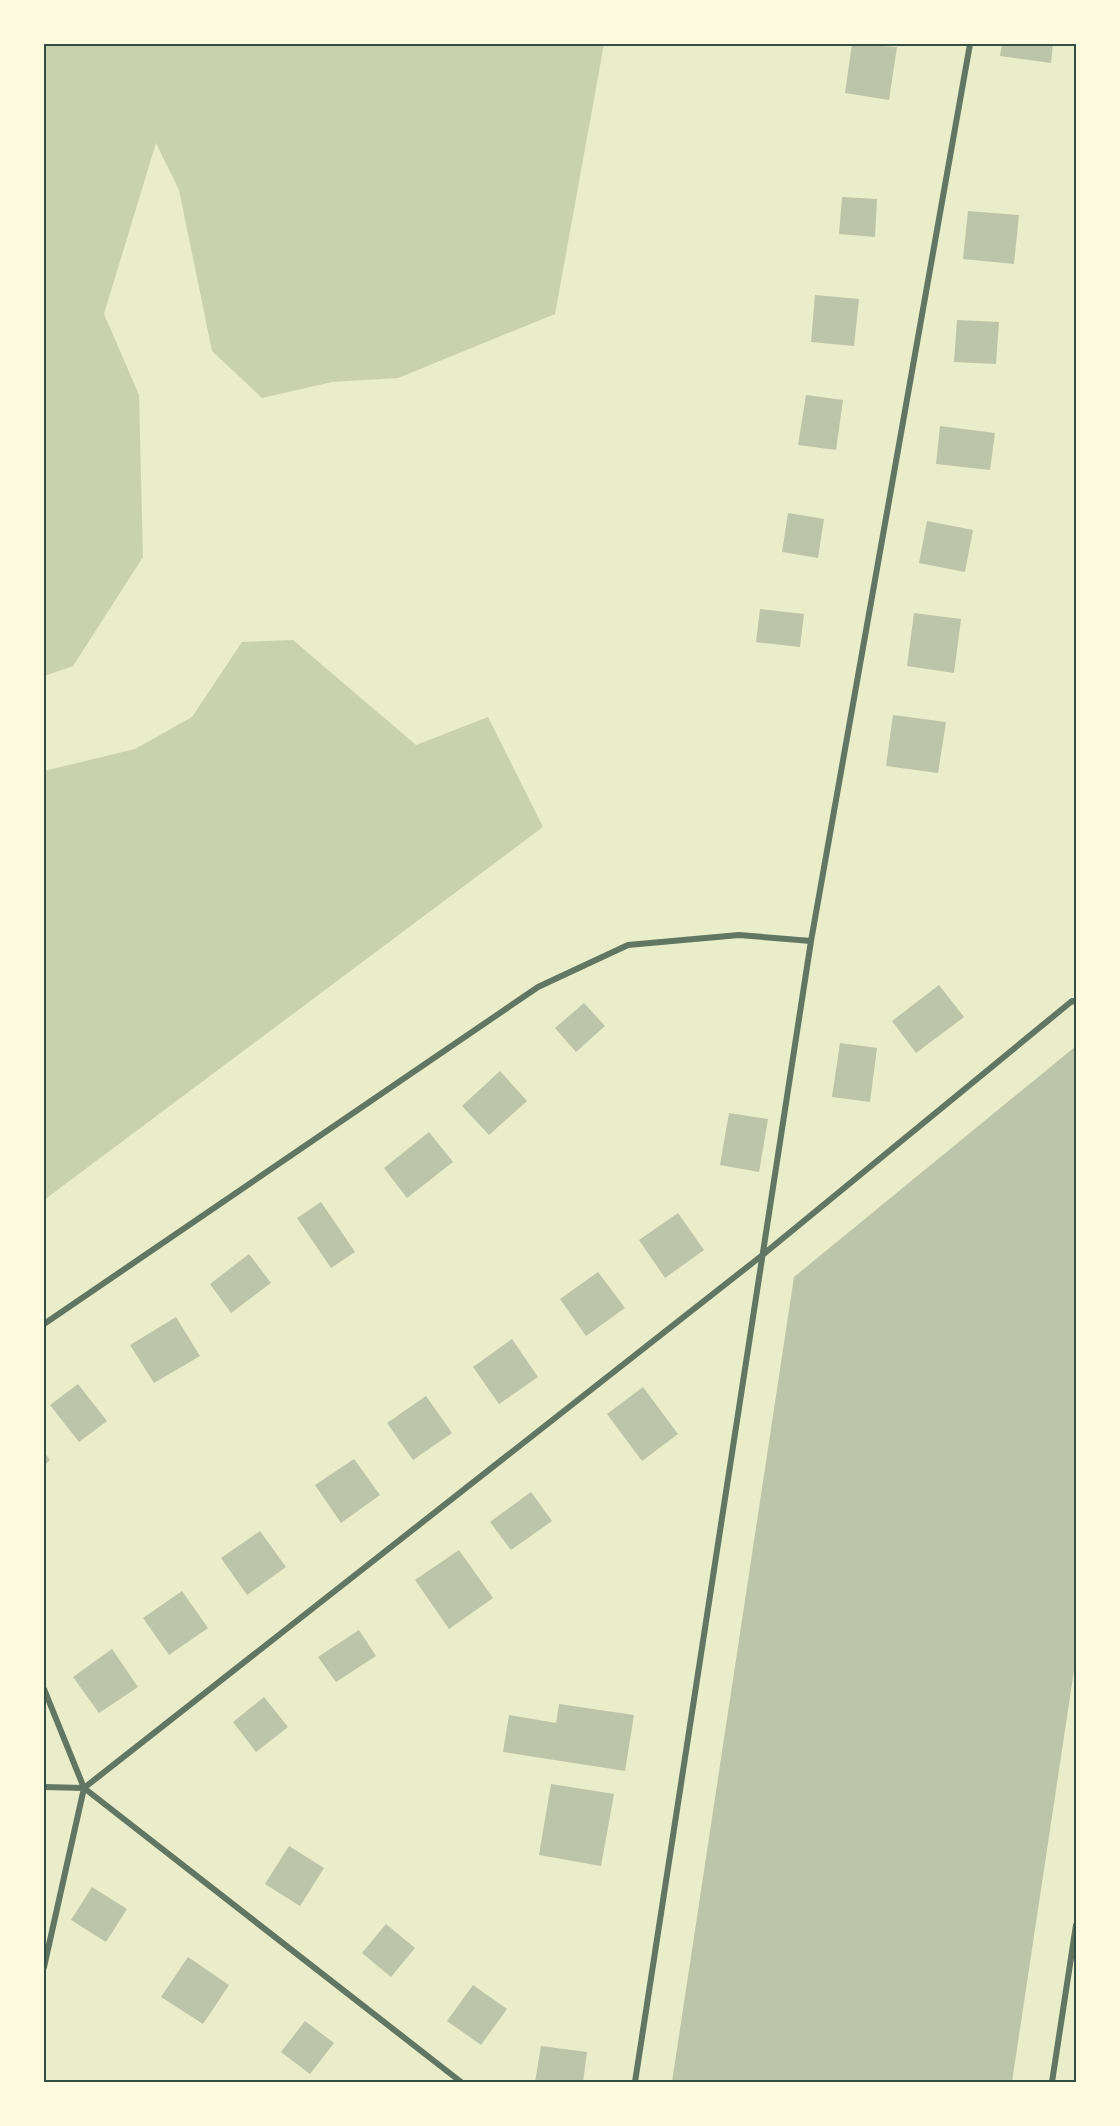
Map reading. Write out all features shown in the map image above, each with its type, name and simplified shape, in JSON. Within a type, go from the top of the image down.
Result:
[{"type":"street","points":[[635,2082],[760,1257],[811,941],[970,44]]},
{"type":"street","points":[[44,1324],[538,987],[628,945],[739,935],[811,941]]},
{"type":"street","points":[[44,1967],[84,1788],[760,1257],[1072,1001],[1077,1002]]},
{"type":"street","points":[[44,1689],[84,1788],[461,2082]]},
{"type":"street","points":[[44,1787],[84,1788]]},
{"type":"street","points":[[1052,2082],[1077,1925]]},
{"type":"green space","points":[[44,44],[604,44],[555,314],[398,378],[332,382],[262,398],[212,351],[179,190],[156,143],[104,314],[139,395],[143,557],[73,666],[44,676]]},
{"type":"green space","points":[[293,640],[416,745],[488,717],[543,827],[44,1200],[44,771],[135,749],[192,717],[242,642]]},
{"type":"building","points":[[852,44],[897,47],[889,100],[845,93]]},
{"type":"building","points":[[1002,44],[1053,44],[1051,63],[1000,56]]},
{"type":"building","points":[[842,197],[877,199],[875,237],[839,234]]},
{"type":"building","points":[[968,211],[1019,215],[1014,264],[963,259]]},
{"type":"building","points":[[815,295],[859,299],[854,346],[811,342]]},
{"type":"building","points":[[957,320],[999,322],[996,364],[954,362]]},
{"type":"building","points":[[806,395],[843,400],[836,450],[798,445]]},
{"type":"building","points":[[940,426],[995,433],[990,470],[936,464]]},
{"type":"building","points":[[788,513],[824,519],[818,558],[782,552]]},
{"type":"building","points":[[927,521],[973,530],[965,572],[919,563]]},
{"type":"building","points":[[760,609],[804,614],[800,647],[756,642]]},
{"type":"building","points":[[914,613],[961,619],[954,673],[907,666]]},
{"type":"building","points":[[893,715],[946,722],[938,773],[886,766]]},
{"type":"building","points":[[939,985],[964,1017],[916,1053],[892,1021]]},
{"type":"building","points":[[584,1003],[605,1026],[576,1052],[555,1028]]},
{"type":"building","points":[[840,1043],[877,1048],[870,1102],[832,1097]]},
{"type":"building","points":[[1076,1046],[1076,1657],[1012,2082],[672,2082],[794,1277]]},
{"type":"building","points":[[500,1071],[527,1101],[489,1135],[462,1106]]},
{"type":"building","points":[[729,1113],[768,1119],[759,1172],[720,1165]]},
{"type":"building","points":[[429,1132],[453,1162],[407,1198],[384,1168]]},
{"type":"building","points":[[321,1202],[355,1252],[331,1268],[297,1218]]},
{"type":"building","points":[[678,1213],[704,1250],[665,1278],[639,1240]]},
{"type":"building","points":[[249,1254],[271,1283],[231,1313],[210,1284]]},
{"type":"building","points":[[598,1272],[625,1308],[586,1336],[560,1299]]},
{"type":"building","points":[[176,1317],[200,1356],[154,1383],[130,1345]]},
{"type":"building","points":[[512,1339],[538,1377],[499,1404],[473,1367]]},
{"type":"building","points":[[78,1384],[107,1421],[79,1442],[50,1405]]},
{"type":"building","points":[[643,1387],[678,1434],[642,1461],[607,1414]]},
{"type":"building","points":[[426,1396],[452,1433],[413,1460],[387,1423]]},
{"type":"building","points":[[44,1452],[50,1460],[44,1466]]},
{"type":"building","points":[[354,1459],[380,1495],[341,1523],[315,1485]]},
{"type":"building","points":[[531,1492],[552,1521],[511,1550],[490,1522]]},
{"type":"building","points":[[260,1531],[286,1567],[247,1595],[221,1558]]},
{"type":"building","points":[[459,1550],[493,1598],[449,1629],[415,1580]]},
{"type":"building","points":[[182,1591],[208,1628],[169,1655],[143,1618]]},
{"type":"building","points":[[359,1630],[376,1656],[336,1682],[318,1657]]},
{"type":"building","points":[[112,1649],[138,1687],[99,1713],[73,1677]]},
{"type":"building","points":[[264,1697],[288,1727],[256,1752],[233,1722]]},
{"type":"building","points":[[559,1704],[634,1715],[625,1771],[503,1752],[509,1715],[556,1723]]},
{"type":"building","points":[[551,1784],[614,1794],[601,1866],[539,1855]]},
{"type":"building","points":[[289,1846],[324,1868],[300,1906],[265,1884]]},
{"type":"building","points":[[92,1887],[127,1909],[106,1942],[71,1920]]},
{"type":"building","points":[[386,1924],[415,1948],[391,1977],[362,1953]]},
{"type":"building","points":[[188,1957],[229,1985],[203,2024],[161,1997]]},
{"type":"building","points":[[473,1985],[507,2009],[481,2045],[447,2021]]},
{"type":"building","points":[[305,2021],[334,2043],[310,2074],[281,2052]]},
{"type":"building","points":[[541,2046],[587,2052],[583,2082],[535,2082]]}]
